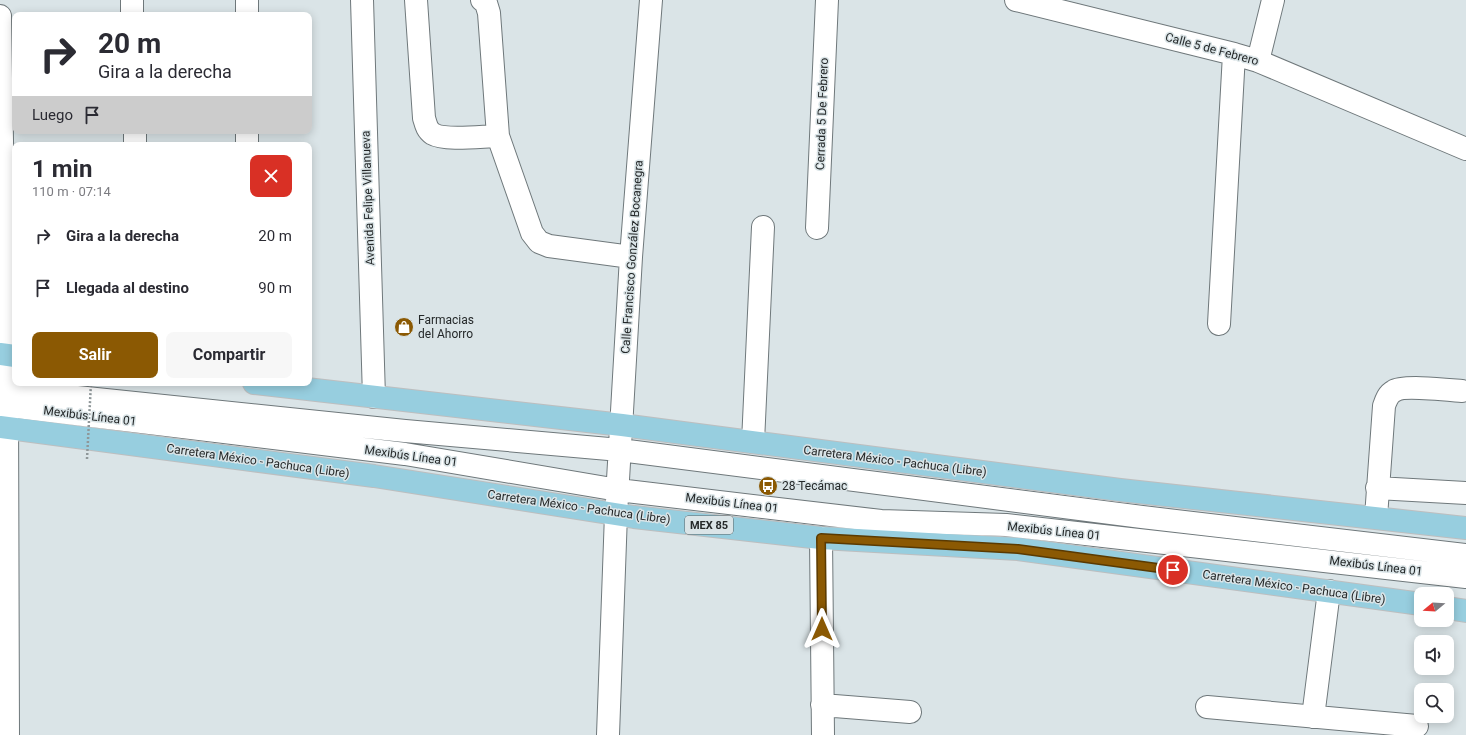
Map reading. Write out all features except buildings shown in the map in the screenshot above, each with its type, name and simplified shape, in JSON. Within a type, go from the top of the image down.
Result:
[{"type":"main road","name":"Carretera México - Pachuca (Libre)","points":[[280,386],[622,425],[1120,490],[1466,528]]},
{"type":"main road","name":"Carretera México - Pachuca (Libre)","points":[[4,427],[374,476],[616,514],[821,538],[1018,549],[1414,603]]},
{"type":"main road","points":[[1454,609],[1466,611]]},
{"type":"street","points":[[132,0],[132,12]]},
{"type":"street","points":[[247,0],[247,12]]},
{"type":"street","name":"Avenida Felipe Villanueva","points":[[362,0],[374,397]]},
{"type":"street","points":[[416,0],[424,118],[427,128],[434,134],[444,137],[498,136]]},
{"type":"street","points":[[482,0],[486,3],[489,13],[498,136],[532,233],[539,242],[549,246],[631,257]]},
{"type":"street","name":"Calle Francisco González Bocanegra","points":[[608,735],[616,514],[631,257],[651,0]]},
{"type":"street","name":"Cerrada 5 De Febrero","points":[[818,228],[827,0]]},
{"type":"street","name":"Calle 5 de Febrero","points":[[1016,0],[1258,61],[1466,150]]},
{"type":"street","points":[[1258,61],[1273,0]]},
{"type":"street","points":[[0,16],[7,355],[3,397],[8,735]]},
{"type":"street","points":[[1219,324],[1234,54]]},
{"type":"street","points":[[753,442],[763,227]]},
{"type":"street","points":[[1376,517],[1384,406],[1387,397],[1394,390],[1404,388],[1462,391]]},
{"type":"street","name":"Mexibús Línea 01","points":[[3,397],[620,450],[1142,517],[1466,555]]},
{"type":"street","name":"Mexibús Línea 01","points":[[3,397],[405,454],[618,490],[881,521],[1006,525],[1466,577]]},
{"type":"street","points":[[1378,488],[1466,493]]},
{"type":"street","points":[[821,538],[823,735]]},
{"type":"street","points":[[1313,716],[1329,591]]},
{"type":"street","points":[[822,705],[910,712]]},
{"type":"street","points":[[1207,707],[1417,726]]},
{"type":"path","points":[[87,459],[91,386]]},
{"type":"place","name":"Farmacias del Ahorro","points":[[404,327]]},
{"type":"place","name":"28 Tecámac","points":[[768,486]]},
{"type":"route","points":[[822,629],[821,538],[1018,549],[1173,570]]}]
